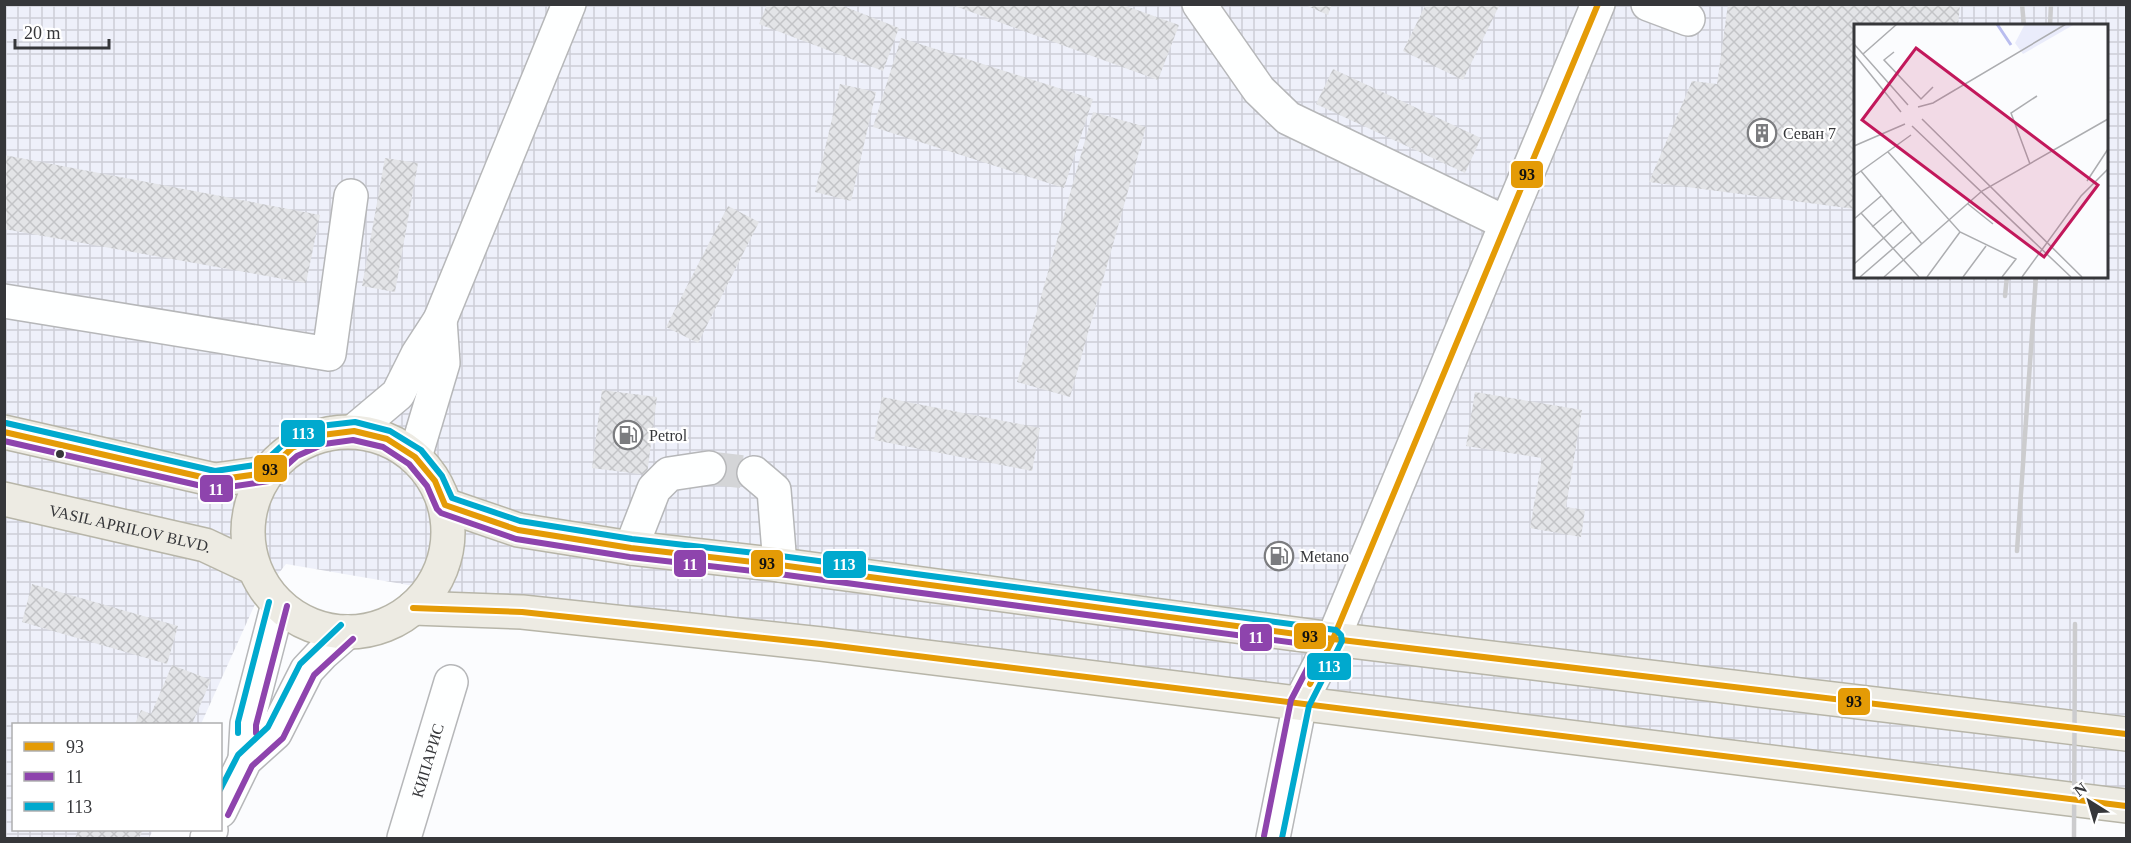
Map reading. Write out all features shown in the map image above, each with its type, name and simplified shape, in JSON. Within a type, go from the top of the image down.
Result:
[{"type":"main road","points":[[354,431],[387,439],[415,457],[435,482],[445,505],[448,527],[447,549],[435,582],[413,608],[383,626],[347,632],[303,623],[278,604],[264,588],[254,568],[247,536],[252,503],[266,473],[292,448],[322,435],[354,431]]},
{"type":"main road","points":[[4,432],[215,480],[266,473]]},
{"type":"main road","name":"VASIL APRILOV BLVD.","points":[[4,500],[205,545],[254,568]]},
{"type":"main road","points":[[445,505],[519,530],[631,548],[780,564],[1333,639],[2127,734]]},
{"type":"main road","points":[[413,608],[522,612],[820,644],[2127,806]]},
{"type":"street","points":[[354,431],[398,394],[418,354],[440,320],[570,4]]},
{"type":"street","points":[[1199,4],[1259,90],[1288,118],[1506,223]]},
{"type":"street","points":[[1274,838],[1300,703],[1333,639],[1598,4]]},
{"type":"street","points":[[1648,4],[1688,20]]},
{"type":"street","points":[[4,301],[329,354],[351,196]]},
{"type":"street","points":[[415,457],[443,363],[440,320]]},
{"type":"street","points":[[631,548],[654,489],[669,474],[708,468]]},
{"type":"street","points":[[754,473],[774,490],[780,564]]},
{"type":"street","points":[[245,760],[247,724],[278,604]]},
{"type":"street","points":[[222,807],[245,760],[275,733],[307,670],[347,632]]},
{"type":"street","name":"КИПАРИС","points":[[404,838],[451,682]]},
{"type":"shaded area","points":[[5,5],[2126,5],[2126,820],[787,650],[286,564],[256,602],[201,723],[12,723],[12,831],[152,831],[149,838],[5,838]]},
{"type":"building","points":[[767,4],[838,4],[899,28],[883,71],[759,24]]},
{"type":"building","points":[[1303,4],[1332,4],[1328,15]]},
{"type":"building","points":[[1426,4],[1500,4],[1463,80],[1403,51]]},
{"type":"building","name":"Севан 7","points":[[1728,4],[1960,4],[1958,24],[1854,24],[1854,209],[1649,182],[1692,81],[1717,84]]},
{"type":"building","points":[[952,5],[1123,5],[1179,25],[1158,80]]},
{"type":"building","points":[[901,38],[1093,99],[1064,188],[873,127]]},
{"type":"building","points":[[1333,69],[1481,138],[1465,173],[1316,104]]},
{"type":"building","points":[[840,84],[876,92],[851,201],[815,192]]},
{"type":"building","points":[[1093,112],[1146,127],[1070,397],[1017,382]]},
{"type":"building","points":[[4,155],[320,215],[306,283],[4,229]]},
{"type":"building","points":[[385,158],[418,163],[395,292],[362,286]]},
{"type":"building","points":[[728,206],[759,222],[698,343],[666,327]]},
{"type":"building","points":[[602,390],[657,397],[647,475],[592,468]]},
{"type":"building","points":[[1475,392],[1582,410],[1566,507],[1585,510],[1581,537],[1530,528],[1542,458],[1466,446]]},
{"type":"building","points":[[882,397],[1040,428],[1032,471],[874,440]]},
{"type":"building","points":[[32,584],[178,626],[167,664],[22,622]]},
{"type":"building","points":[[172,665],[211,680],[192,723],[135,723],[141,710],[151,714]]},
{"type":"building","points":[[78,831],[142,831],[139,838],[75,838]]},
{"type":"tunnel","points":[[709,468],[754,473]]},
{"type":"railway","points":[[2022,4],[2024,24]]},
{"type":"railway","points":[[2050,24],[2051,4]]},
{"type":"railway","points":[[2005,296],[2007,278]]},
{"type":"railway","points":[[2017,551],[2036,278]]},
{"type":"railway","points":[[2074,838],[2075,624]]},
{"type":"transit line","name":"93","points":[[1310,684],[1333,639],[1598,4]]},
{"type":"transit line","name":"113","points":[[6,423],[215,471],[262,464],[288,440],[320,426],[355,422],[390,431],[421,450],[442,476],[452,498],[520,521],[632,539],[781,556],[1336,630],[1341,635],[1342,641],[1309,706],[1282,838]]},
{"type":"transit line","name":"93","points":[[4,432],[215,480],[266,473],[292,448],[322,435],[354,431],[387,439],[415,457],[435,481],[445,505],[518,530],[631,548],[780,565],[1333,639],[2126,734]]},
{"type":"transit line","name":"11","points":[[4,441],[215,489],[269,481],[297,456],[324,444],[353,440],[383,447],[409,464],[427,486],[441,513],[516,539],[630,557],[779,574],[1319,646],[1291,700],[1264,836]]},
{"type":"transit line","name":"113","points":[[238,733],[238,722],[269,602]]},
{"type":"transit line","name":"11","points":[[256,733],[256,725],[287,606]]},
{"type":"transit line","name":"93","points":[[413,608],[522,612],[821,644],[2126,806]]},
{"type":"transit line","name":"113","points":[[222,786],[238,755],[268,727],[300,664],[341,625]]},
{"type":"transit line","name":"11","points":[[228,815],[252,766],[283,738],[314,675],[353,639]]},
{"type":"place","name":"Севан 7","points":[[1762,133]]},
{"type":"place","name":"Petrol","points":[[628,435]]},
{"type":"place","name":"Metano","points":[[1279,556]]}]
